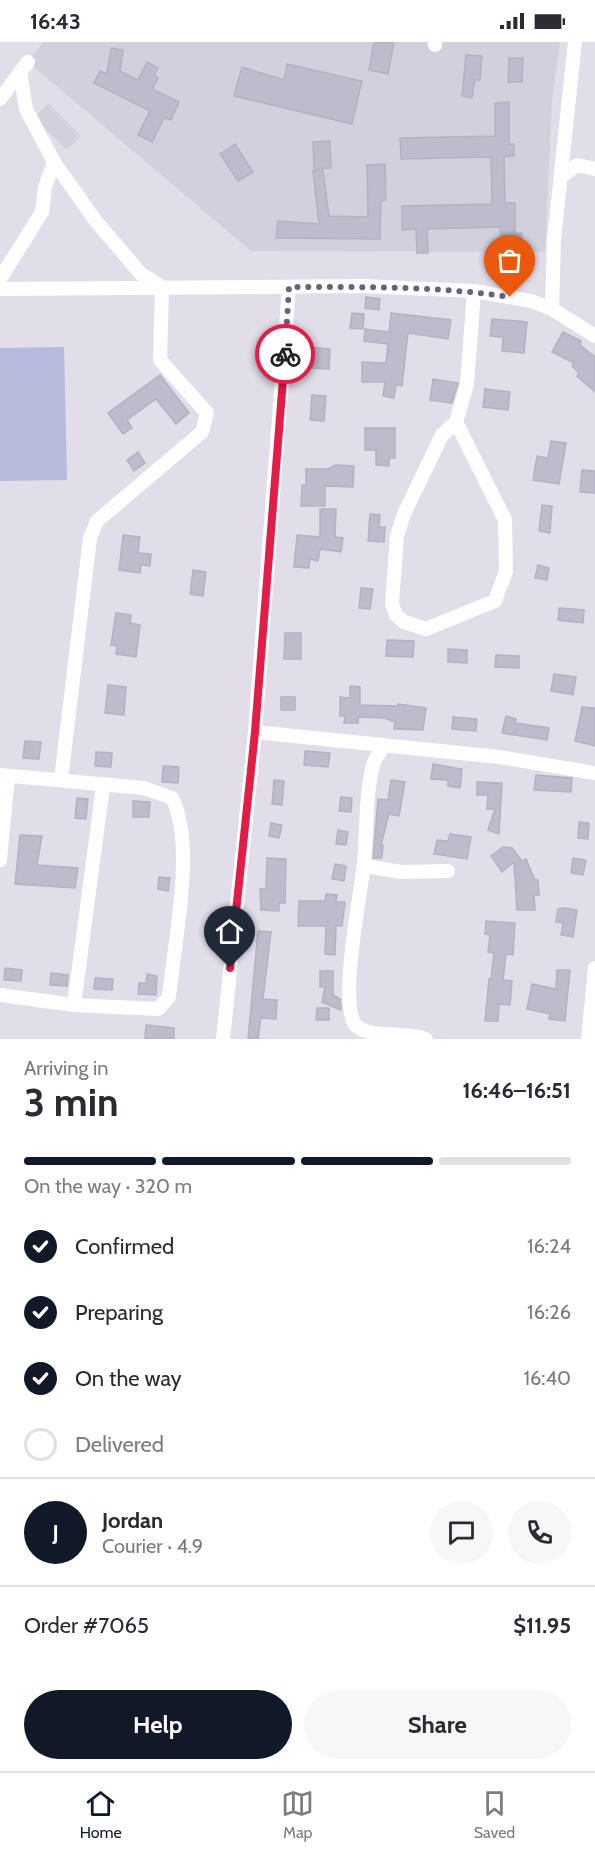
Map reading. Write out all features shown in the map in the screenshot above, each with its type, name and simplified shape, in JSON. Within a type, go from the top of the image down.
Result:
[{"type":"street","points":[[552,309],[554,239],[575,42]]},
{"type":"street","points":[[0,99],[24,67],[26,109],[54,162],[95,220],[141,274],[162,287]]},
{"type":"street","points":[[0,279],[42,212],[45,187],[54,162]]},
{"type":"street","points":[[561,177],[577,165],[595,169]]},
{"type":"street","points":[[0,289],[364,286],[474,291],[531,301],[552,309],[595,336]]},
{"type":"street","points":[[61,779],[90,538],[97,521],[202,432],[206,423],[207,413],[160,360],[162,287]]},
{"type":"street","points":[[223,1039],[255,732],[289,287]]},
{"type":"street","points":[[456,422],[505,520],[506,571],[495,601],[426,629],[404,622],[396,615],[392,604],[397,536],[404,514],[442,435],[456,422],[467,384],[474,291]]},
{"type":"street","points":[[255,732],[499,757],[595,773]]},
{"type":"street","points":[[383,746],[372,768],[349,981],[350,1010],[354,1024],[364,1033],[379,1037],[413,1036],[426,1039]]},
{"type":"street","points":[[0,860],[4,775],[144,788],[172,798],[177,807],[182,828],[183,863],[169,997],[158,1009],[74,1005],[0,995]]},
{"type":"street","points":[[74,1005],[103,786]]},
{"type":"street","points":[[363,866],[402,872],[448,871]]},
{"type":"street","points":[[588,1039],[595,968]]},
{"type":"shaded area","points":[[43,42],[560,42],[552,101],[545,252],[251,251],[28,62]]},
{"type":"shaded area","points":[[48,103],[81,136],[67,150],[34,118]]},
{"type":"shaded area","points":[[64,347],[67,480],[0,481],[0,348]]},
{"type":"building","points":[[374,42],[394,42],[388,74],[369,70]]},
{"type":"building","points":[[111,48],[123,50],[120,71],[138,80],[147,62],[158,68],[154,76],[158,78],[152,89],[179,102],[171,120],[164,118],[152,142],[138,135],[150,111],[94,83],[100,71],[107,74]]},
{"type":"building","points":[[466,55],[482,56],[480,80],[475,80],[472,98],[462,96]]},
{"type":"building","points":[[509,58],[523,58],[522,82],[508,82]]},
{"type":"building","points":[[287,64],[362,81],[352,124],[234,96],[242,67],[284,80]]},
{"type":"building","points":[[509,102],[509,144],[514,144],[514,156],[504,157],[505,203],[515,203],[515,234],[521,233],[524,254],[504,257],[500,227],[427,229],[428,253],[417,253],[416,229],[402,230],[402,206],[492,204],[491,157],[401,159],[400,138],[495,136],[495,103]]},
{"type":"building","points":[[330,141],[331,168],[314,169],[313,142]]},
{"type":"building","points":[[235,144],[253,172],[238,181],[220,154]]},
{"type":"building","points":[[385,164],[386,200],[381,201],[380,239],[276,238],[278,221],[319,224],[313,171],[323,170],[329,216],[368,217],[367,165]]},
{"type":"building","points":[[366,297],[380,299],[379,310],[365,308]]},
{"type":"building","points":[[352,313],[364,314],[363,329],[350,328]]},
{"type":"building","points":[[391,313],[451,320],[448,339],[408,333],[402,386],[396,385],[394,398],[383,396],[385,382],[362,382],[362,362],[386,363],[388,344],[364,341],[365,329],[389,332]]},
{"type":"building","points":[[492,319],[527,322],[524,353],[502,351],[503,337],[490,336]]},
{"type":"building","points":[[563,332],[581,341],[580,345],[595,357],[595,392],[577,376],[579,373],[572,366],[574,363],[552,352]]},
{"type":"building","points":[[308,347],[330,349],[329,369],[307,368]]},
{"type":"building","points":[[160,375],[189,413],[176,424],[156,399],[127,420],[132,428],[123,434],[108,413]]},
{"type":"building","points":[[433,379],[458,383],[452,403],[430,400]]},
{"type":"building","points":[[485,389],[510,392],[508,410],[483,407]]},
{"type":"building","points":[[312,395],[326,396],[324,421],[310,420]]},
{"type":"building","points":[[365,428],[395,428],[395,458],[389,458],[389,466],[376,465],[376,450],[365,450]]},
{"type":"building","points":[[551,441],[566,443],[559,484],[533,480],[537,456],[548,458]]},
{"type":"building","points":[[138,452],[145,463],[134,471],[127,460]]},
{"type":"building","points":[[336,465],[354,466],[353,487],[325,486],[325,506],[301,506],[302,485],[306,485],[306,469],[328,469]]},
{"type":"building","points":[[582,470],[595,471],[595,493],[580,492]]},
{"type":"building","points":[[542,505],[552,506],[550,533],[539,531]]},
{"type":"building","points":[[320,509],[336,509],[335,537],[343,538],[341,552],[320,549],[318,561],[310,559],[309,568],[294,567],[297,535],[320,537]]},
{"type":"building","points":[[370,514],[380,515],[379,527],[385,527],[384,542],[368,541]]},
{"type":"building","points":[[123,535],[140,537],[138,553],[151,554],[150,566],[141,565],[140,573],[119,570]]},
{"type":"building","points":[[538,565],[549,568],[547,580],[535,578]]},
{"type":"building","points":[[193,570],[206,572],[203,596],[190,594]]},
{"type":"building","points":[[361,588],[373,589],[370,609],[359,608]]},
{"type":"building","points":[[559,608],[584,610],[583,623],[558,620]]},
{"type":"building","points":[[116,613],[131,615],[130,623],[140,625],[136,657],[116,654],[117,646],[111,645]]},
{"type":"building","points":[[285,633],[301,633],[301,659],[284,659]]},
{"type":"building","points":[[387,640],[414,641],[413,657],[386,656]]},
{"type":"building","points":[[448,649],[467,650],[467,663],[448,662]]},
{"type":"building","points":[[496,655],[519,656],[519,668],[495,667]]},
{"type":"building","points":[[554,674],[576,677],[573,695],[551,691]]},
{"type":"building","points":[[108,685],[126,687],[124,715],[105,713]]},
{"type":"building","points":[[350,686],[360,687],[360,705],[397,706],[398,704],[426,708],[423,730],[394,729],[395,722],[385,718],[358,717],[358,723],[344,723],[345,716],[340,716],[340,697],[350,698]]},
{"type":"building","points":[[281,697],[295,697],[295,710],[281,710]]},
{"type":"building","points":[[582,707],[595,708],[595,746],[575,741]]},
{"type":"building","points":[[506,716],[516,719],[515,723],[549,728],[547,740],[502,733]]},
{"type":"building","points":[[453,717],[477,719],[476,731],[452,729]]},
{"type":"building","points":[[25,741],[41,742],[39,759],[23,758]]},
{"type":"building","points":[[305,751],[330,753],[328,767],[304,765]]},
{"type":"building","points":[[96,752],[112,753],[111,767],[95,766]]},
{"type":"building","points":[[433,764],[462,769],[460,788],[448,786],[448,780],[431,779]]},
{"type":"building","points":[[163,766],[179,767],[178,783],[162,782]]},
{"type":"building","points":[[536,775],[572,778],[571,792],[534,790]]},
{"type":"building","points":[[274,780],[284,781],[282,805],[272,804]]},
{"type":"building","points":[[391,780],[405,782],[399,816],[389,814],[381,845],[383,845],[382,858],[373,858],[378,799],[388,800]]},
{"type":"building","points":[[477,782],[502,783],[499,834],[488,830],[495,809],[487,809],[488,795],[477,795]]},
{"type":"building","points":[[341,797],[352,798],[351,812],[339,811]]},
{"type":"building","points":[[77,798],[88,799],[86,819],[75,818]]},
{"type":"building","points":[[133,801],[150,802],[149,817],[133,817]]},
{"type":"building","points":[[579,822],[589,823],[588,839],[578,838]]},
{"type":"building","points":[[271,823],[282,825],[279,838],[269,836]]},
{"type":"building","points":[[338,830],[348,832],[346,845],[336,844]]},
{"type":"building","points":[[450,834],[471,837],[467,859],[434,854],[437,840],[448,841]]},
{"type":"building","points":[[20,835],[42,836],[37,865],[78,868],[75,888],[15,884]]},
{"type":"building","points":[[503,847],[512,848],[522,861],[526,859],[535,880],[538,880],[539,895],[534,895],[535,910],[517,910],[514,862],[502,872],[491,856]]},
{"type":"building","points":[[267,858],[286,859],[285,903],[279,903],[279,911],[261,910],[260,889],[266,889]]},
{"type":"building","points":[[573,858],[586,860],[583,875],[571,873]]},
{"type":"building","points":[[335,864],[346,866],[344,881],[332,879]]},
{"type":"building","points":[[159,877],[170,878],[168,891],[158,889]]},
{"type":"building","points":[[326,894],[337,895],[336,902],[345,902],[342,926],[336,926],[335,955],[325,954],[326,926],[298,926],[299,901],[325,901]]},
{"type":"building","points":[[558,909],[577,910],[573,937],[561,935],[563,923],[556,922]]},
{"type":"building","points":[[486,921],[515,923],[513,955],[506,954],[503,980],[512,981],[510,1005],[499,1004],[498,1021],[485,1021],[494,953],[488,952],[490,935],[485,934]]},
{"type":"building","points":[[258,931],[271,932],[263,999],[277,1000],[276,1019],[261,1018],[258,1039],[248,1039]]},
{"type":"building","points":[[5,968],[22,970],[21,981],[4,980]]},
{"type":"building","points":[[557,970],[570,970],[565,1021],[549,1019],[550,1014],[527,1009],[532,984],[556,989]]},
{"type":"building","points":[[320,971],[333,971],[333,995],[340,999],[341,1010],[322,1002],[325,987],[320,987]]},
{"type":"building","points":[[51,973],[68,975],[67,986],[50,985]]},
{"type":"building","points":[[147,974],[157,976],[156,995],[138,994],[139,983],[146,983]]},
{"type":"building","points":[[95,978],[113,979],[112,990],[94,989]]},
{"type":"building","points":[[317,1008],[329,1008],[329,1020],[316,1020]]},
{"type":"building","points":[[146,1025],[174,1028],[174,1039],[145,1039]]},
{"type":"way so far","points":[[285,354],[289,287],[364,286],[474,291],[510,297]]},
{"type":"route","points":[[230,968],[255,732],[285,354]]}]
